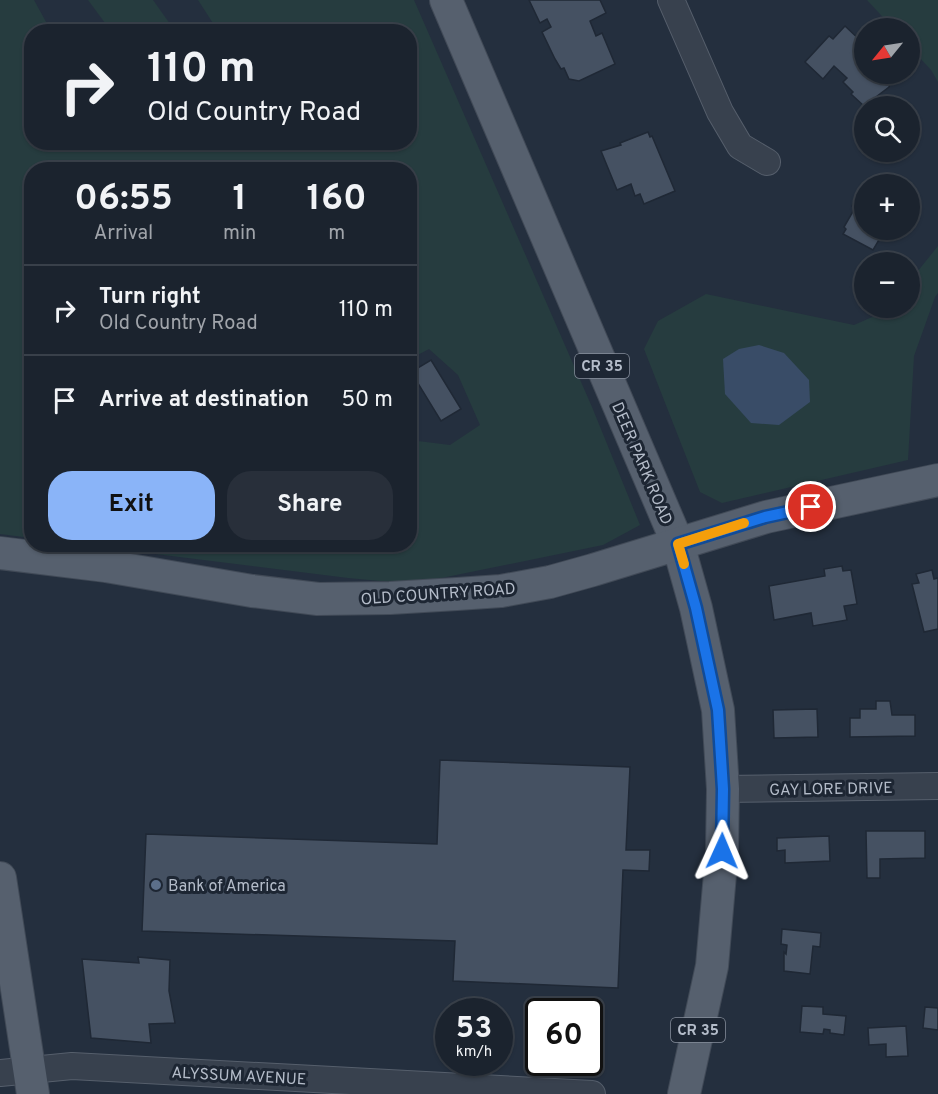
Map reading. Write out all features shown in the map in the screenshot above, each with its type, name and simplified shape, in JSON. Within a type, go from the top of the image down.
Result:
[{"type":"main road","name":"DEER PARK ROAD","points":[[446,0],[678,544],[696,608],[718,710],[723,789],[722,851],[712,966],[684,1094]]},
{"type":"main road","name":"OLD COUNTRY ROAD","points":[[0,553],[106,566],[252,591],[330,599],[390,598],[501,591],[550,582],[765,517],[938,480]]},
{"type":"main road","points":[[0,878],[21,1079]]},
{"type":"street","points":[[671,0],[720,112],[740,146],[767,162]]},
{"type":"street","name":"GAY LORE DRIVE","points":[[723,789],[938,786]]},
{"type":"street","name":"ALYSSUM AVENUE","points":[[21,1079],[72,1066],[592,1094]]},
{"type":"green space","points":[[0,0],[34,0],[47,24],[24,24],[24,150],[417,150],[417,24],[213,24],[198,0],[414,0],[592,407],[640,525],[603,545],[412,584],[139,552],[417,552],[417,441],[450,445],[480,425],[458,375],[429,349],[417,355],[417,162],[24,162],[24,537],[0,534]]},
{"type":"green space","points":[[88,0],[153,0],[170,24],[106,24]]},
{"type":"green space","points":[[867,0],[938,0],[938,82],[920,58],[920,18],[884,18]]},
{"type":"green space","points":[[938,246],[938,293],[914,356],[908,460],[722,503],[700,492],[644,349],[658,321],[706,294],[854,325],[870,318],[920,318],[920,268]]},
{"type":"water","points":[[759,345],[784,353],[809,380],[810,402],[779,425],[751,423],[725,394],[723,359],[739,349]]},
{"type":"building","points":[[529,0],[600,0],[606,13],[590,21],[596,36],[602,33],[615,64],[579,81],[569,79],[564,68],[561,69],[555,59],[542,32],[551,27],[547,19],[540,23]]},
{"type":"building","points":[[845,26],[854,35],[854,84],[890,84],[889,87],[877,96],[854,97],[851,94],[853,92],[843,82],[847,78],[834,66],[823,79],[805,62],[829,36],[833,39]]},
{"type":"building","points":[[648,132],[650,137],[652,136],[675,191],[644,204],[640,194],[635,196],[631,184],[617,190],[601,151],[621,145],[620,143]]},
{"type":"building","points":[[854,210],[854,240],[843,234],[846,229],[844,227]]},
{"type":"building","points":[[854,240],[879,240],[873,250]]},
{"type":"building","points":[[431,360],[461,409],[441,421],[417,382],[417,368]]},
{"type":"building","points":[[842,566],[843,571],[851,570],[857,604],[844,606],[847,620],[813,626],[811,613],[774,620],[769,586],[825,576],[824,569]]},
{"type":"building","points":[[932,570],[934,579],[938,578],[938,629],[924,632],[912,584],[919,583],[916,574]]},
{"type":"building","points":[[876,701],[890,701],[892,715],[915,715],[915,736],[850,737],[850,718],[860,718],[860,709],[876,709]]},
{"type":"building","points":[[817,709],[818,737],[774,738],[773,710]]},
{"type":"building","points":[[440,760],[630,767],[626,850],[650,850],[649,871],[623,870],[618,988],[453,981],[455,941],[142,931],[146,834],[437,844]]},
{"type":"building","points":[[866,831],[925,831],[925,858],[880,859],[880,878],[867,878]]},
{"type":"building","points":[[829,836],[830,861],[785,863],[785,850],[777,851],[777,838]]},
{"type":"building","points":[[782,929],[821,933],[820,947],[813,946],[810,974],[784,971],[784,952],[786,954],[787,945],[781,944]]},
{"type":"building","points":[[138,957],[170,960],[169,991],[175,1023],[149,1024],[151,1043],[91,1038],[82,959],[139,963]]},
{"type":"building","points":[[802,1006],[823,1007],[823,1014],[846,1016],[844,1035],[830,1033],[830,1030],[824,1029],[823,1034],[800,1032]]},
{"type":"building","points":[[925,1007],[938,1008],[938,1030],[923,1028]]},
{"type":"building","points":[[906,1026],[908,1056],[886,1057],[886,1044],[869,1045],[868,1028]]},
{"type":"slow traffic","points":[[684,564],[678,544],[744,523]]},
{"type":"place","name":"Bank of America","points":[[156,885]]},
{"type":"route","points":[[722,851],[723,789],[718,710],[696,608],[678,544],[765,517],[811,507]]}]
